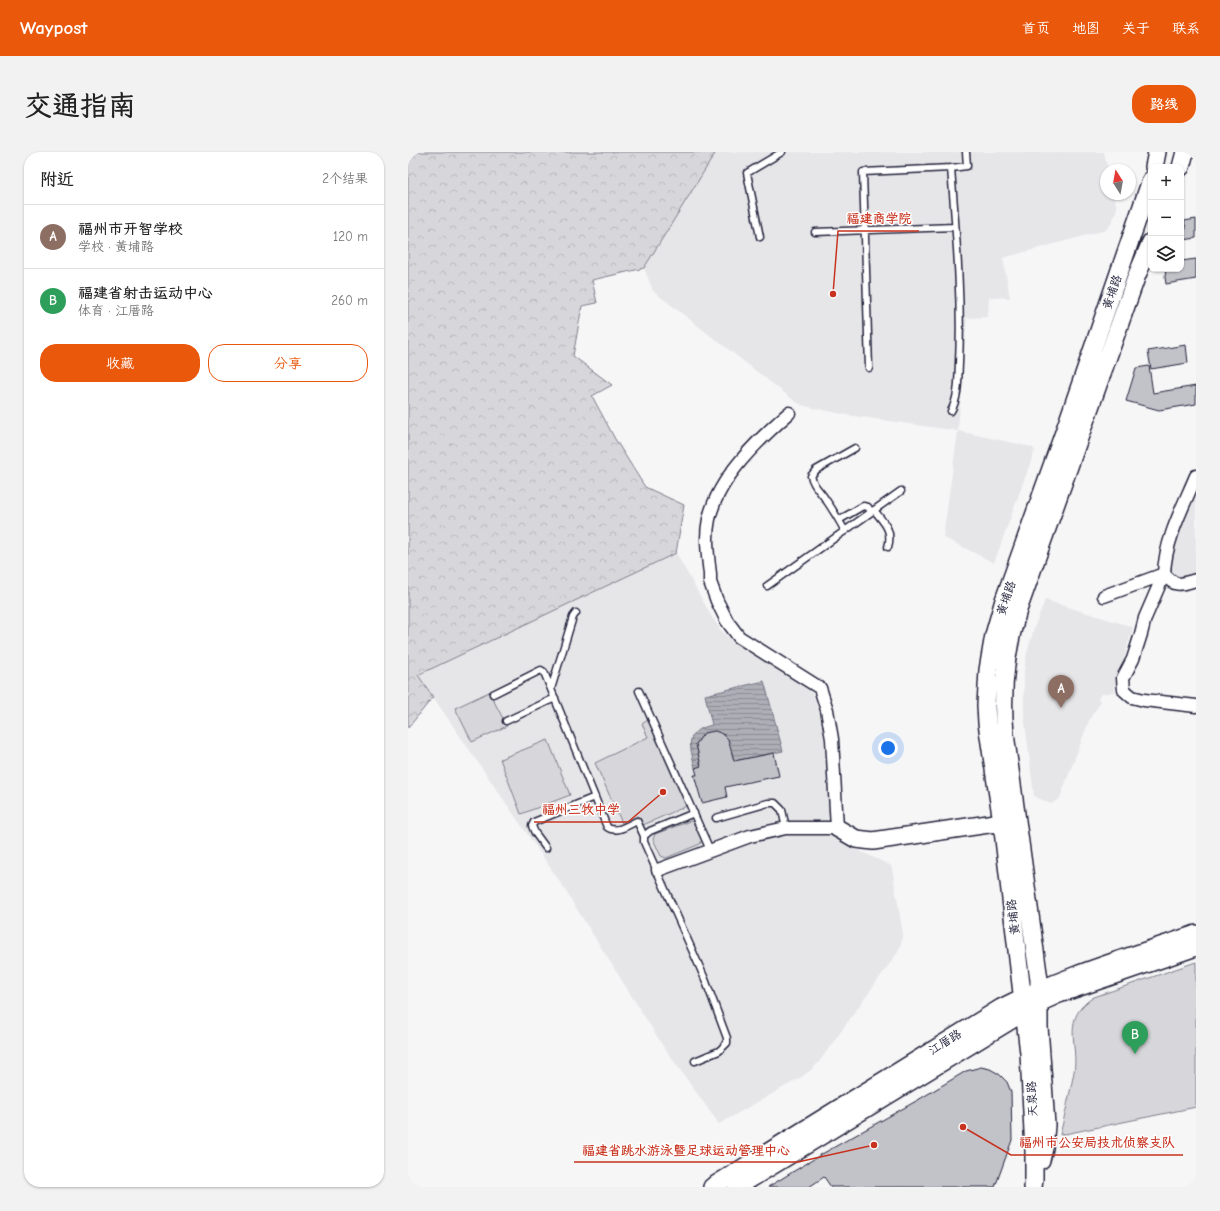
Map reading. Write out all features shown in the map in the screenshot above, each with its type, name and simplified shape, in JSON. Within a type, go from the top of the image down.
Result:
[{"type":"main road","points":[[1155,164],[1157,152]]},
{"type":"main road","points":[[1182,164],[1185,152]]},
{"type":"main road","name":"黄埔路","points":[[1033,1183],[1044,1148],[1046,1125],[1033,1031],[1031,1000],[989,742],[986,705],[988,670],[994,635],[1004,600],[1058,450],[1148,189]]},
{"type":"main road","name":"黄埔路","points":[[1031,1000],[1038,971],[1005,734],[1003,697],[1006,661],[1013,626],[1018,610],[1137,275],[1148,249]]},
{"type":"main road","points":[[837,828],[856,838],[874,841],[1002,822]]},
{"type":"main road","name":"江厝路","points":[[712,1187],[994,1012],[1031,1000],[1196,934]]},
{"type":"main road","name":"江厝路","points":[[737,1187],[1031,1000],[1059,994],[1196,947]]},
{"type":"street","points":[[658,870],[750,836],[786,828],[837,828],[832,732],[820,688],[739,637],[727,621],[710,582],[708,525],[717,499],[741,460],[760,439],[789,413]]},
{"type":"street","points":[[1196,476],[1174,526],[1164,561],[1164,574],[1145,618],[1133,659],[1123,678],[1124,690],[1132,697],[1144,700],[1196,706]]},
{"type":"street","points":[[1164,574],[1172,583],[1179,584],[1196,580]]},
{"type":"street","points":[[1104,596],[1164,574]]},
{"type":"lane","points":[[760,237],[747,172],[782,152]]},
{"type":"lane","points":[[869,368],[863,172],[967,166],[966,152]]},
{"type":"lane","points":[[951,168],[961,330],[957,394],[955,405],[951,411]]},
{"type":"lane","points":[[815,232],[955,227]]},
{"type":"lane","points":[[845,531],[825,498],[813,484],[811,476],[816,470],[855,448]]},
{"type":"lane","points":[[768,586],[901,491]]},
{"type":"lane","points":[[839,520],[863,506],[868,508],[873,511],[889,531],[890,536],[888,547]]},
{"type":"lane","points":[[551,689],[573,617],[576,613]]},
{"type":"lane","points":[[493,694],[541,670],[544,672],[607,827],[611,830],[615,830],[637,821],[644,836],[644,842],[658,870],[705,979],[727,1038],[727,1043],[719,1051],[695,1061]]},
{"type":"lane","points":[[639,691],[710,850]]},
{"type":"lane","points":[[506,722],[555,698]]},
{"type":"lane","points":[[546,848],[535,833],[532,826],[534,822],[595,797]]},
{"type":"lane","points":[[716,818],[768,802],[775,803],[782,810],[786,828]]},
{"type":"lane","points":[[644,836],[650,831],[694,813]]},
{"type":"shaded area","points":[[716,152],[1104,152],[1107,164],[1100,164],[1100,200],[1115,200],[1117,209],[1111,224],[1106,230],[1003,258],[1010,298],[989,297],[988,317],[967,318],[958,431],[847,415],[804,406],[796,402],[653,291],[644,268]]},
{"type":"shaded area","points":[[958,431],[1032,447],[1035,450],[994,563],[943,537]]},
{"type":"shaded area","points":[[1196,488],[1196,577],[1174,580],[1166,566]]},
{"type":"shaded area","points":[[676,553],[713,619],[721,630],[730,639],[806,686],[813,694],[823,731],[833,839],[890,865],[892,868],[903,934],[898,952],[819,1062],[800,1078],[719,1124],[665,1049],[556,876],[418,675]]},
{"type":"shaded area","points":[[1045,600],[1133,627],[1114,692],[1101,694],[1098,699],[1101,702],[1090,718],[1060,798],[1051,804],[1034,796],[1024,714],[1024,672],[1026,657],[1034,628]]},
{"type":"shaded area","points":[[764,681],[783,751],[734,761],[729,742],[723,735],[712,732],[704,733],[696,744],[701,766],[695,768],[691,753],[691,740],[696,731],[712,725],[705,695]]},
{"type":"green space","points":[[408,152],[716,152],[644,268],[592,280],[597,303],[582,306],[573,356],[612,385],[592,396],[615,439],[645,487],[684,505],[676,553],[418,675],[433,697],[408,728]]},
{"type":"green space","points":[[489,692],[507,726],[472,742],[455,708]]},
{"type":"green space","points":[[648,720],[689,805],[643,825],[640,818],[637,816],[622,823],[595,763],[648,737],[642,724]]},
{"type":"green space","points":[[548,740],[570,795],[521,814],[500,759]]},
{"type":"green space","points":[[690,821],[694,822],[702,840],[700,844],[666,858],[661,856],[653,839],[655,834]]},
{"type":"green space","points":[[1196,962],[1196,1107],[1060,1135],[1074,1072],[1074,1022],[1077,1014],[1084,1005],[1094,997]]},
{"type":"building","points":[[1196,219],[1196,238],[1184,240],[1184,230],[1186,229],[1184,221]]},
{"type":"building","points":[[1196,259],[1196,279],[1166,284],[1166,272],[1184,272],[1184,261]]},
{"type":"building","points":[[1186,345],[1188,363],[1151,369],[1148,351]]},
{"type":"building","points":[[1149,366],[1153,393],[1196,386],[1196,404],[1159,410],[1126,401],[1136,368]]},
{"type":"building","points":[[715,731],[723,734],[728,739],[734,761],[774,753],[779,776],[725,787],[727,797],[702,803],[694,775],[697,775],[695,768],[701,766],[696,744],[704,733]]},
{"type":"building","points":[[981,1067],[990,1069],[999,1074],[1007,1082],[1011,1092],[1012,1140],[995,1187],[831,1187],[824,1177],[809,1187],[768,1187],[966,1071]]},
{"type":"place","name":"福建商学院","points":[[833,294]]},
{"type":"place","name":"福州市开智学校","points":[[1061,708]]},
{"type":"place","name":"福州三牧中学","points":[[663,792]]},
{"type":"place","name":"福建省射击运动中心","points":[[1135,1054]]},
{"type":"place","name":"福州市公安局技术侦察支队","points":[[963,1127]]},
{"type":"place","name":"福建省跳水游泳暨足球运动管理中心","points":[[874,1145]]}]
